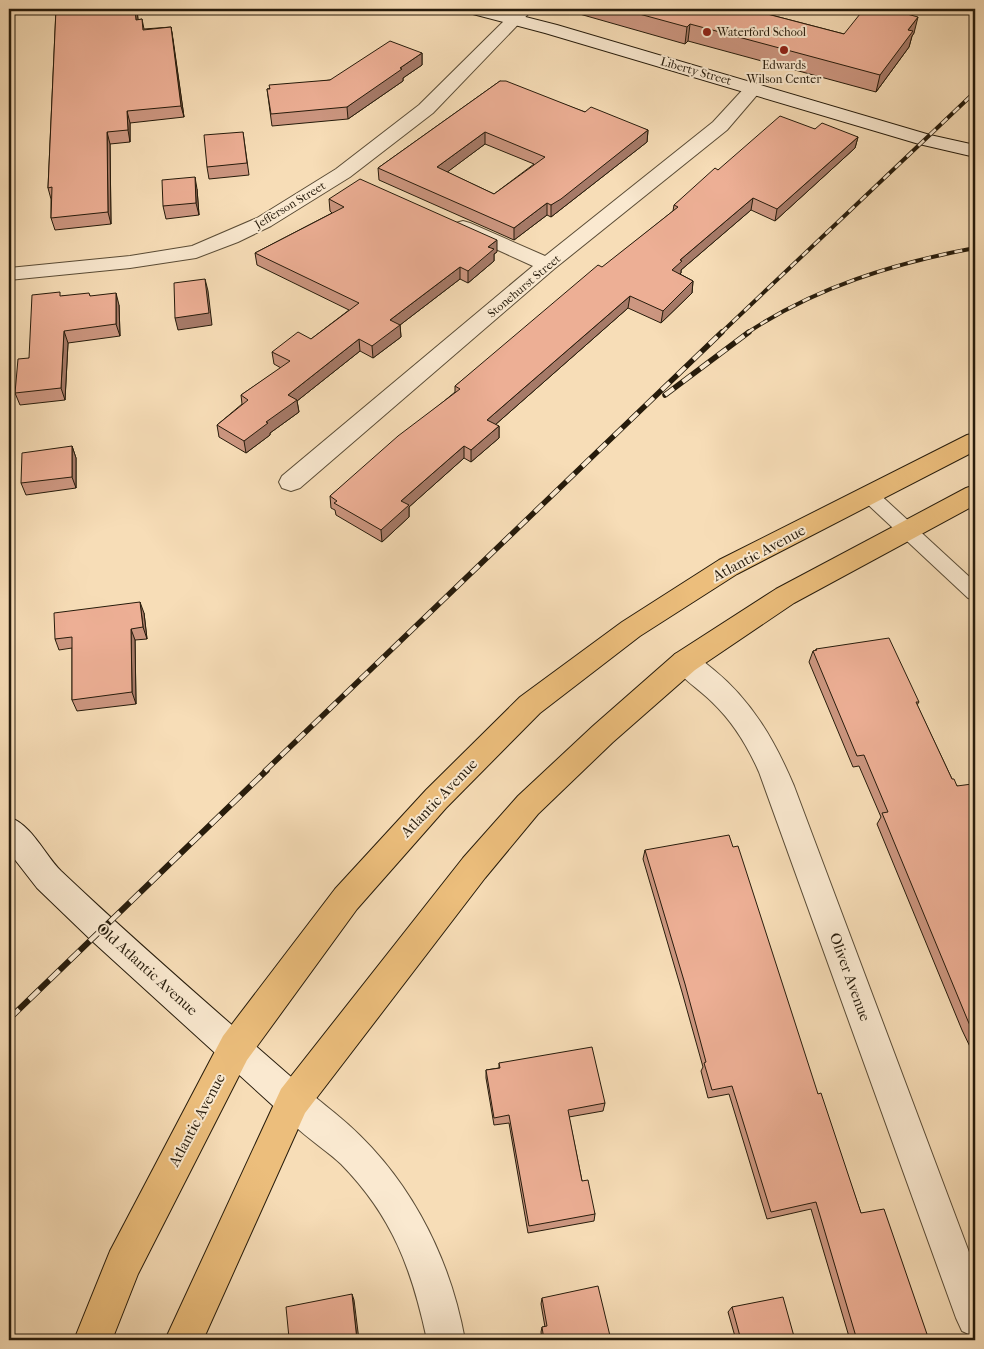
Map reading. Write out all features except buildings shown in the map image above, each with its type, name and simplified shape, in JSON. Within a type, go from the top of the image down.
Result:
[{"type":"main road","name":"Atlantic Avenue","points":[[93,1340],[123,1264],[235,1048],[346,899],[436,799],[530,705],[631,629],[728,567],[975,441]]},
{"type":"main road","points":[[184,1340],[293,1100],[474,868],[528,805],[603,734],[685,662],[785,596],[975,494]]},
{"type":"street","name":"Liberty Street","points":[[475,9],[520,14],[926,140],[975,151]]},
{"type":"street","name":"Jefferson Street","points":[[9,274],[130,262],[196,252],[264,222],[352,177],[426,109],[520,14]]},
{"type":"street","name":"Stonehurst Street","points":[[291,482],[547,265],[720,126],[754,88]]},
{"type":"street","points":[[449,221],[547,265]]},
{"type":"street","name":"Oliver Avenue","points":[[685,662],[728,700],[748,725],[767,755],[785,799],[975,1318]]},
{"type":"street","name":"Old Atlantic Avenue","points":[[9,830],[48,878],[102,930],[358,1157],[394,1201],[423,1254],[438,1299],[446,1340]]},
{"type":"lane","points":[[869,495],[975,593]]},
{"type":"railway","points":[[721,333],[975,92]]},
{"type":"railway","points":[[747,333],[800,302],[857,279],[915,261],[975,248]]},
{"type":"railway","points":[[265,771],[722,332]]},
{"type":"railway","points":[[665,395],[749,332]]},
{"type":"railway","points":[[9,1019],[267,770]]},
{"type":"place","name":"Waterford School","points":[[707,32]]},
{"type":"place","name":"Edwards Wilson Center","points":[[784,50]]}]
